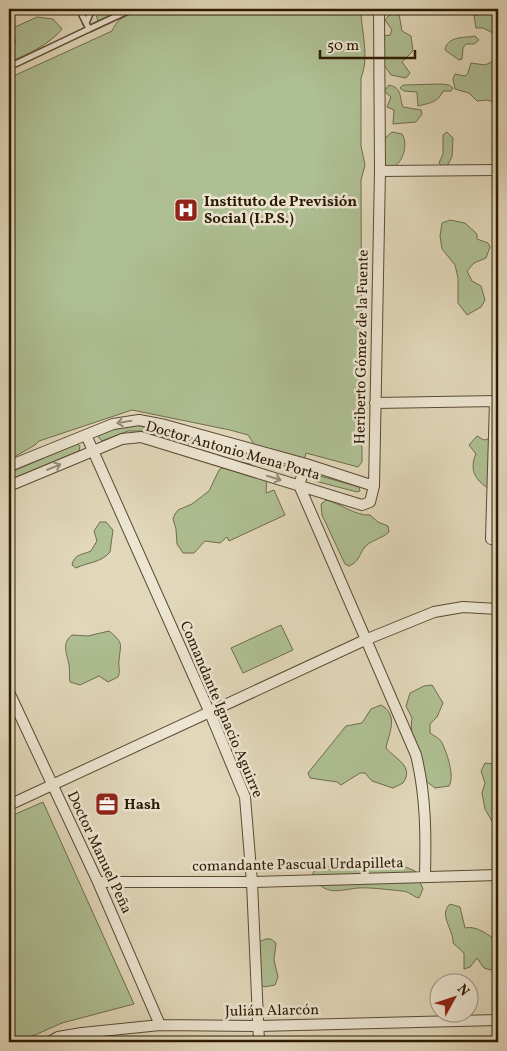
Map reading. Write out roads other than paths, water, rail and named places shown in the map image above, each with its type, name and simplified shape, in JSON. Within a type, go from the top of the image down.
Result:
[{"type":"street","name":"Heriberto Gómez de la Fuente","points":[[368,504],[373,497],[374,486],[380,170],[379,9]]},
{"type":"street","points":[[380,170],[498,170]]},
{"type":"street","points":[[375,403],[497,401],[491,539]]},
{"type":"street","points":[[9,466],[113,424],[139,420],[165,425],[306,464],[374,486]]},
{"type":"street","name":"Comandante Ignacio Aguirre","points":[[86,434],[210,713],[245,797],[252,882],[259,1042]]},
{"type":"street","name":"Doctor Antonio Mena Porta","points":[[9,486],[130,437],[141,437],[362,505],[368,504]]},
{"type":"street","points":[[306,464],[299,485],[416,755],[423,783],[426,812],[425,876]]},
{"type":"street","points":[[9,805],[365,640],[434,612],[463,607],[498,610]]},
{"type":"street","name":"Doctor Manuel Peña","points":[[9,692],[98,882],[160,1026]]},
{"type":"street","name":"comandante Pascual Urdapilleta","points":[[98,882],[252,882],[498,875]]},
{"type":"street","name":"Julián Alarcón","points":[[49,1042],[58,1037],[82,1032],[160,1026],[259,1026],[498,1020]]},
{"type":"lane","points":[[79,9],[89,29]]},
{"type":"lane","points":[[86,23],[92,9]]},
{"type":"lane","points":[[9,66],[132,9]]},
{"type":"place","name":"Instituto de Previsión Social (I.P.S.)","points":[[186,210]]},
{"type":"place","name":"Hash","points":[[107,804]]}]
